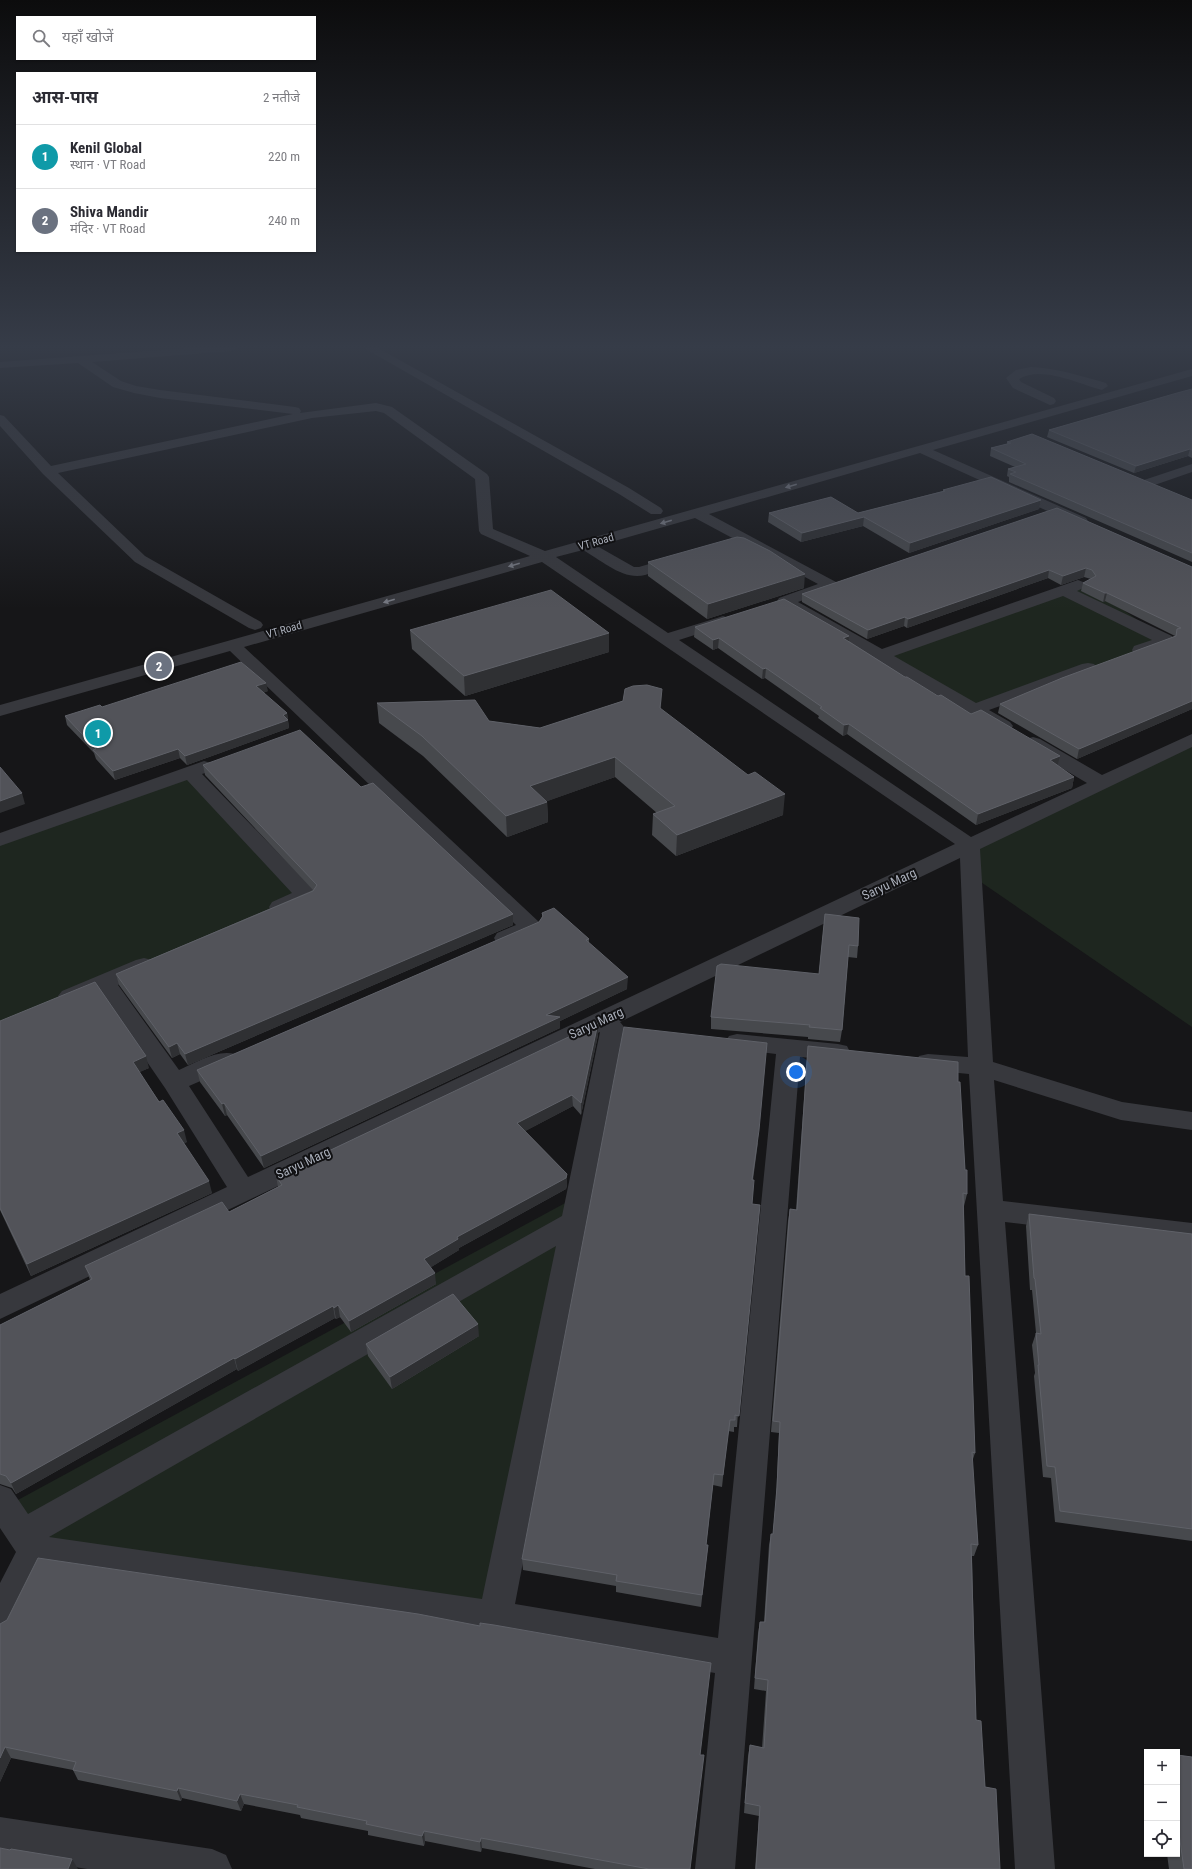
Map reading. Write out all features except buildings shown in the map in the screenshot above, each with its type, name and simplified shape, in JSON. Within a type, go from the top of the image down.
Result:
[{"type":"street","points":[[15,435],[48,471],[140,560],[255,625]]},
{"type":"street","points":[[48,471],[214,435]]},
{"type":"street","points":[[423,435],[482,477],[486,531],[522,547],[544,549],[665,638],[970,845],[981,1067],[1035,1869]]},
{"type":"street","points":[[525,435],[624,491],[656,511]]},
{"type":"street","name":"VT Road","points":[[604,525],[930,435]]},
{"type":"street","name":"VT Road","points":[[0,712],[233,645],[544,549],[584,545],[969,435]]},
{"type":"street","points":[[921,449],[1092,525]]},
{"type":"street","points":[[1146,484],[1192,468]]},
{"type":"street","points":[[1132,478],[1165,492]]},
{"type":"street","points":[[1033,517],[1056,509]]},
{"type":"street","points":[[697,513],[838,583],[778,604],[881,655],[1101,783]]},
{"type":"street","points":[[584,545],[630,571],[640,572],[692,556]]},
{"type":"street","points":[[729,545],[746,546],[799,574]]},
{"type":"street","points":[[499,554],[522,547]]},
{"type":"street","points":[[881,655],[1085,583]]},
{"type":"street","points":[[1063,590],[1166,640],[1122,656]]},
{"type":"street","name":"VT Road","points":[[0,697],[362,594]]},
{"type":"street","points":[[665,638],[740,615]]},
{"type":"street","points":[[233,645],[531,927],[487,946]]},
{"type":"street","points":[[976,709],[1100,664]]},
{"type":"street","points":[[297,733],[318,726]]},
{"type":"street","name":"Saryu Marg","points":[[0,1307],[243,1191],[616,1027],[970,845],[1192,740]]},
{"type":"street","points":[[0,840],[218,761]]},
{"type":"street","points":[[190,772],[306,895],[263,914]]},
{"type":"street","points":[[48,1005],[162,957]]},
{"type":"street","points":[[104,982],[174,1082],[243,1191]]},
{"type":"street","points":[[496,1618],[574,1222],[616,1027]]},
{"type":"street","points":[[713,1039],[858,1055]]},
{"type":"street","points":[[715,1869],[789,1048]]},
{"type":"street","points":[[174,1082],[247,1050]]},
{"type":"street","points":[[904,1059],[981,1067],[1121,1111],[1192,1121]]},
{"type":"street","points":[[991,1210],[1192,1234]]},
{"type":"street","points":[[0,1620],[28,1542],[574,1222]]},
{"type":"street","points":[[0,1500],[28,1542],[496,1618],[735,1659]]},
{"type":"street","points":[[0,1836],[212,1869]]},
{"type":"shaded area","points":[[1085,583],[1166,640],[976,709],[881,655]]},
{"type":"shaded area","points":[[1192,740],[1192,1027],[972,876],[970,845]]},
{"type":"shaded area","points":[[190,772],[306,895],[0,1024],[0,840]]},
{"type":"shaded area","points":[[580,1195],[495,1618],[34,1551],[5,1507]]},
{"type":"place","name":"Shiva Mandir","points":[[159,666]]},
{"type":"place","name":"Kenil Global","points":[[98,733]]}]
